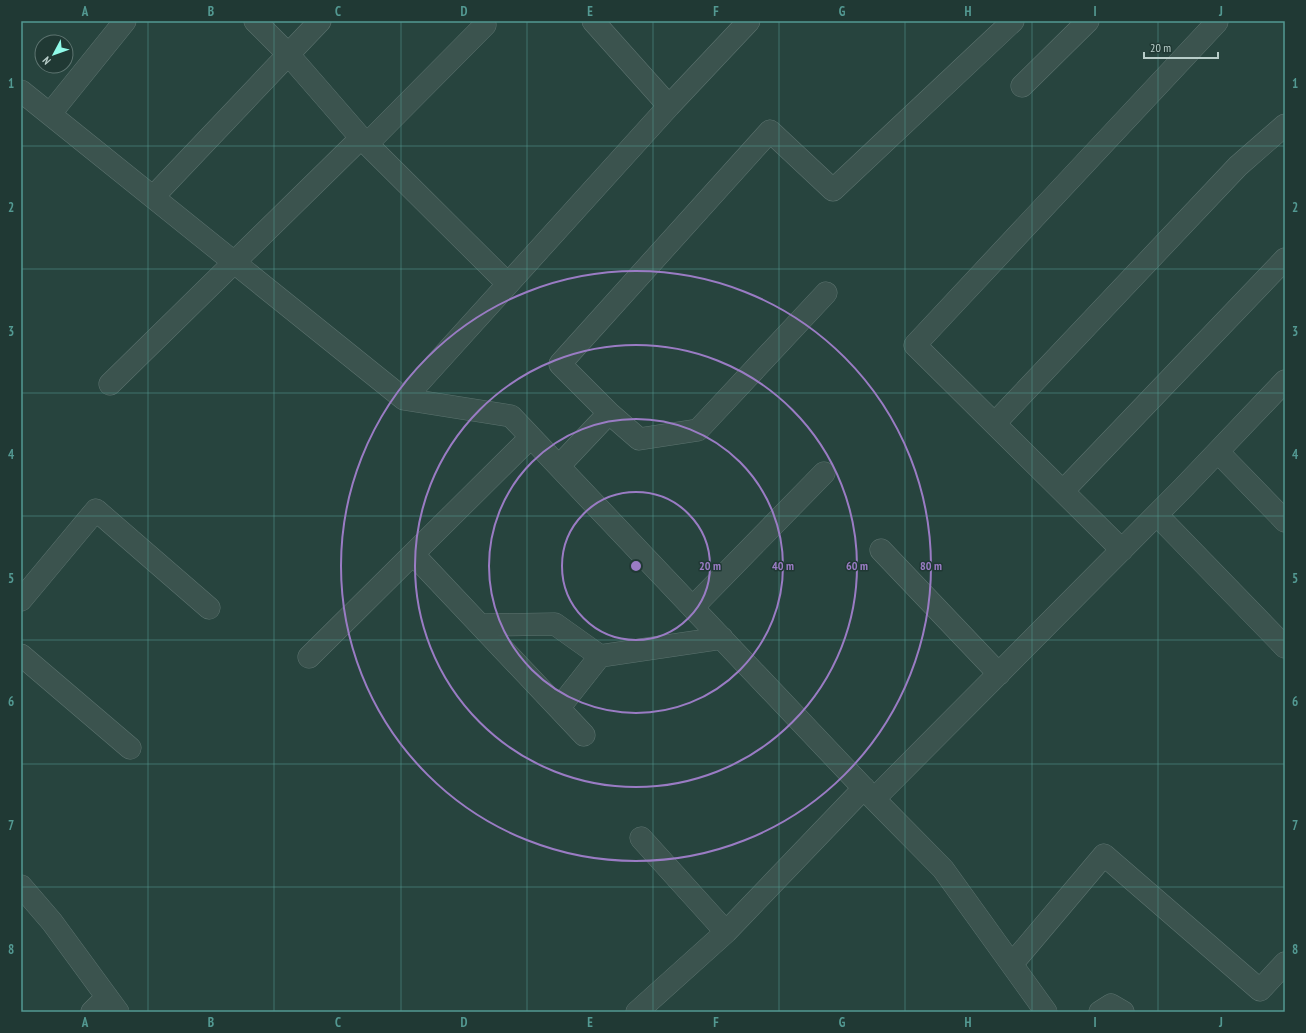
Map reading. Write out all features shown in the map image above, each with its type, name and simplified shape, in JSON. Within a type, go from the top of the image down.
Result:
[{"type":"street","points":[[50,114],[125,21]]},
{"type":"street","points":[[255,21],[288,54],[364,141],[508,284]]},
{"type":"street","points":[[152,197],[320,21]]},
{"type":"street","points":[[594,21],[669,106]]},
{"type":"street","points":[[404,399],[669,106],[749,21]]},
{"type":"street","points":[[826,293],[698,430],[639,439],[608,413],[560,364],[770,131],[833,190],[1013,21]]},
{"type":"street","points":[[1022,86],[1088,21]]},
{"type":"street","points":[[1122,550],[915,345],[1217,21]]},
{"type":"street","points":[[110,384],[234,262],[364,141],[485,25]]},
{"type":"street","points":[[21,91],[404,399],[511,416],[869,794],[944,869],[1046,1012]]},
{"type":"street","points":[[994,423],[1238,166],[1285,125]]},
{"type":"street","points":[[1063,491],[1285,259]]},
{"type":"street","points":[[637,1012],[726,932],[869,794],[999,674],[1157,515],[1285,381]]},
{"type":"street","points":[[559,466],[608,413]]},
{"type":"street","points":[[309,657],[531,437]]},
{"type":"street","points":[[1218,452],[1285,521]]},
{"type":"street","points":[[693,607],[824,473]]},
{"type":"street","points":[[21,600],[96,510],[209,608]]},
{"type":"street","points":[[1157,515],[1285,647]]},
{"type":"street","points":[[881,550],[999,674]]},
{"type":"street","points":[[413,554],[584,735]]},
{"type":"street","points":[[481,625],[555,624],[600,656]]},
{"type":"street","points":[[558,708],[600,656],[722,638]]},
{"type":"street","points":[[21,655],[130,748]]},
{"type":"street","points":[[641,838],[726,932]]},
{"type":"street","points":[[1012,964],[1104,855],[1260,990],[1285,963]]},
{"type":"street","points":[[21,886],[52,922],[112,1004],[92,1012]]},
{"type":"street","points":[[1100,1012],[1111,1005],[1123,1012]]}]
